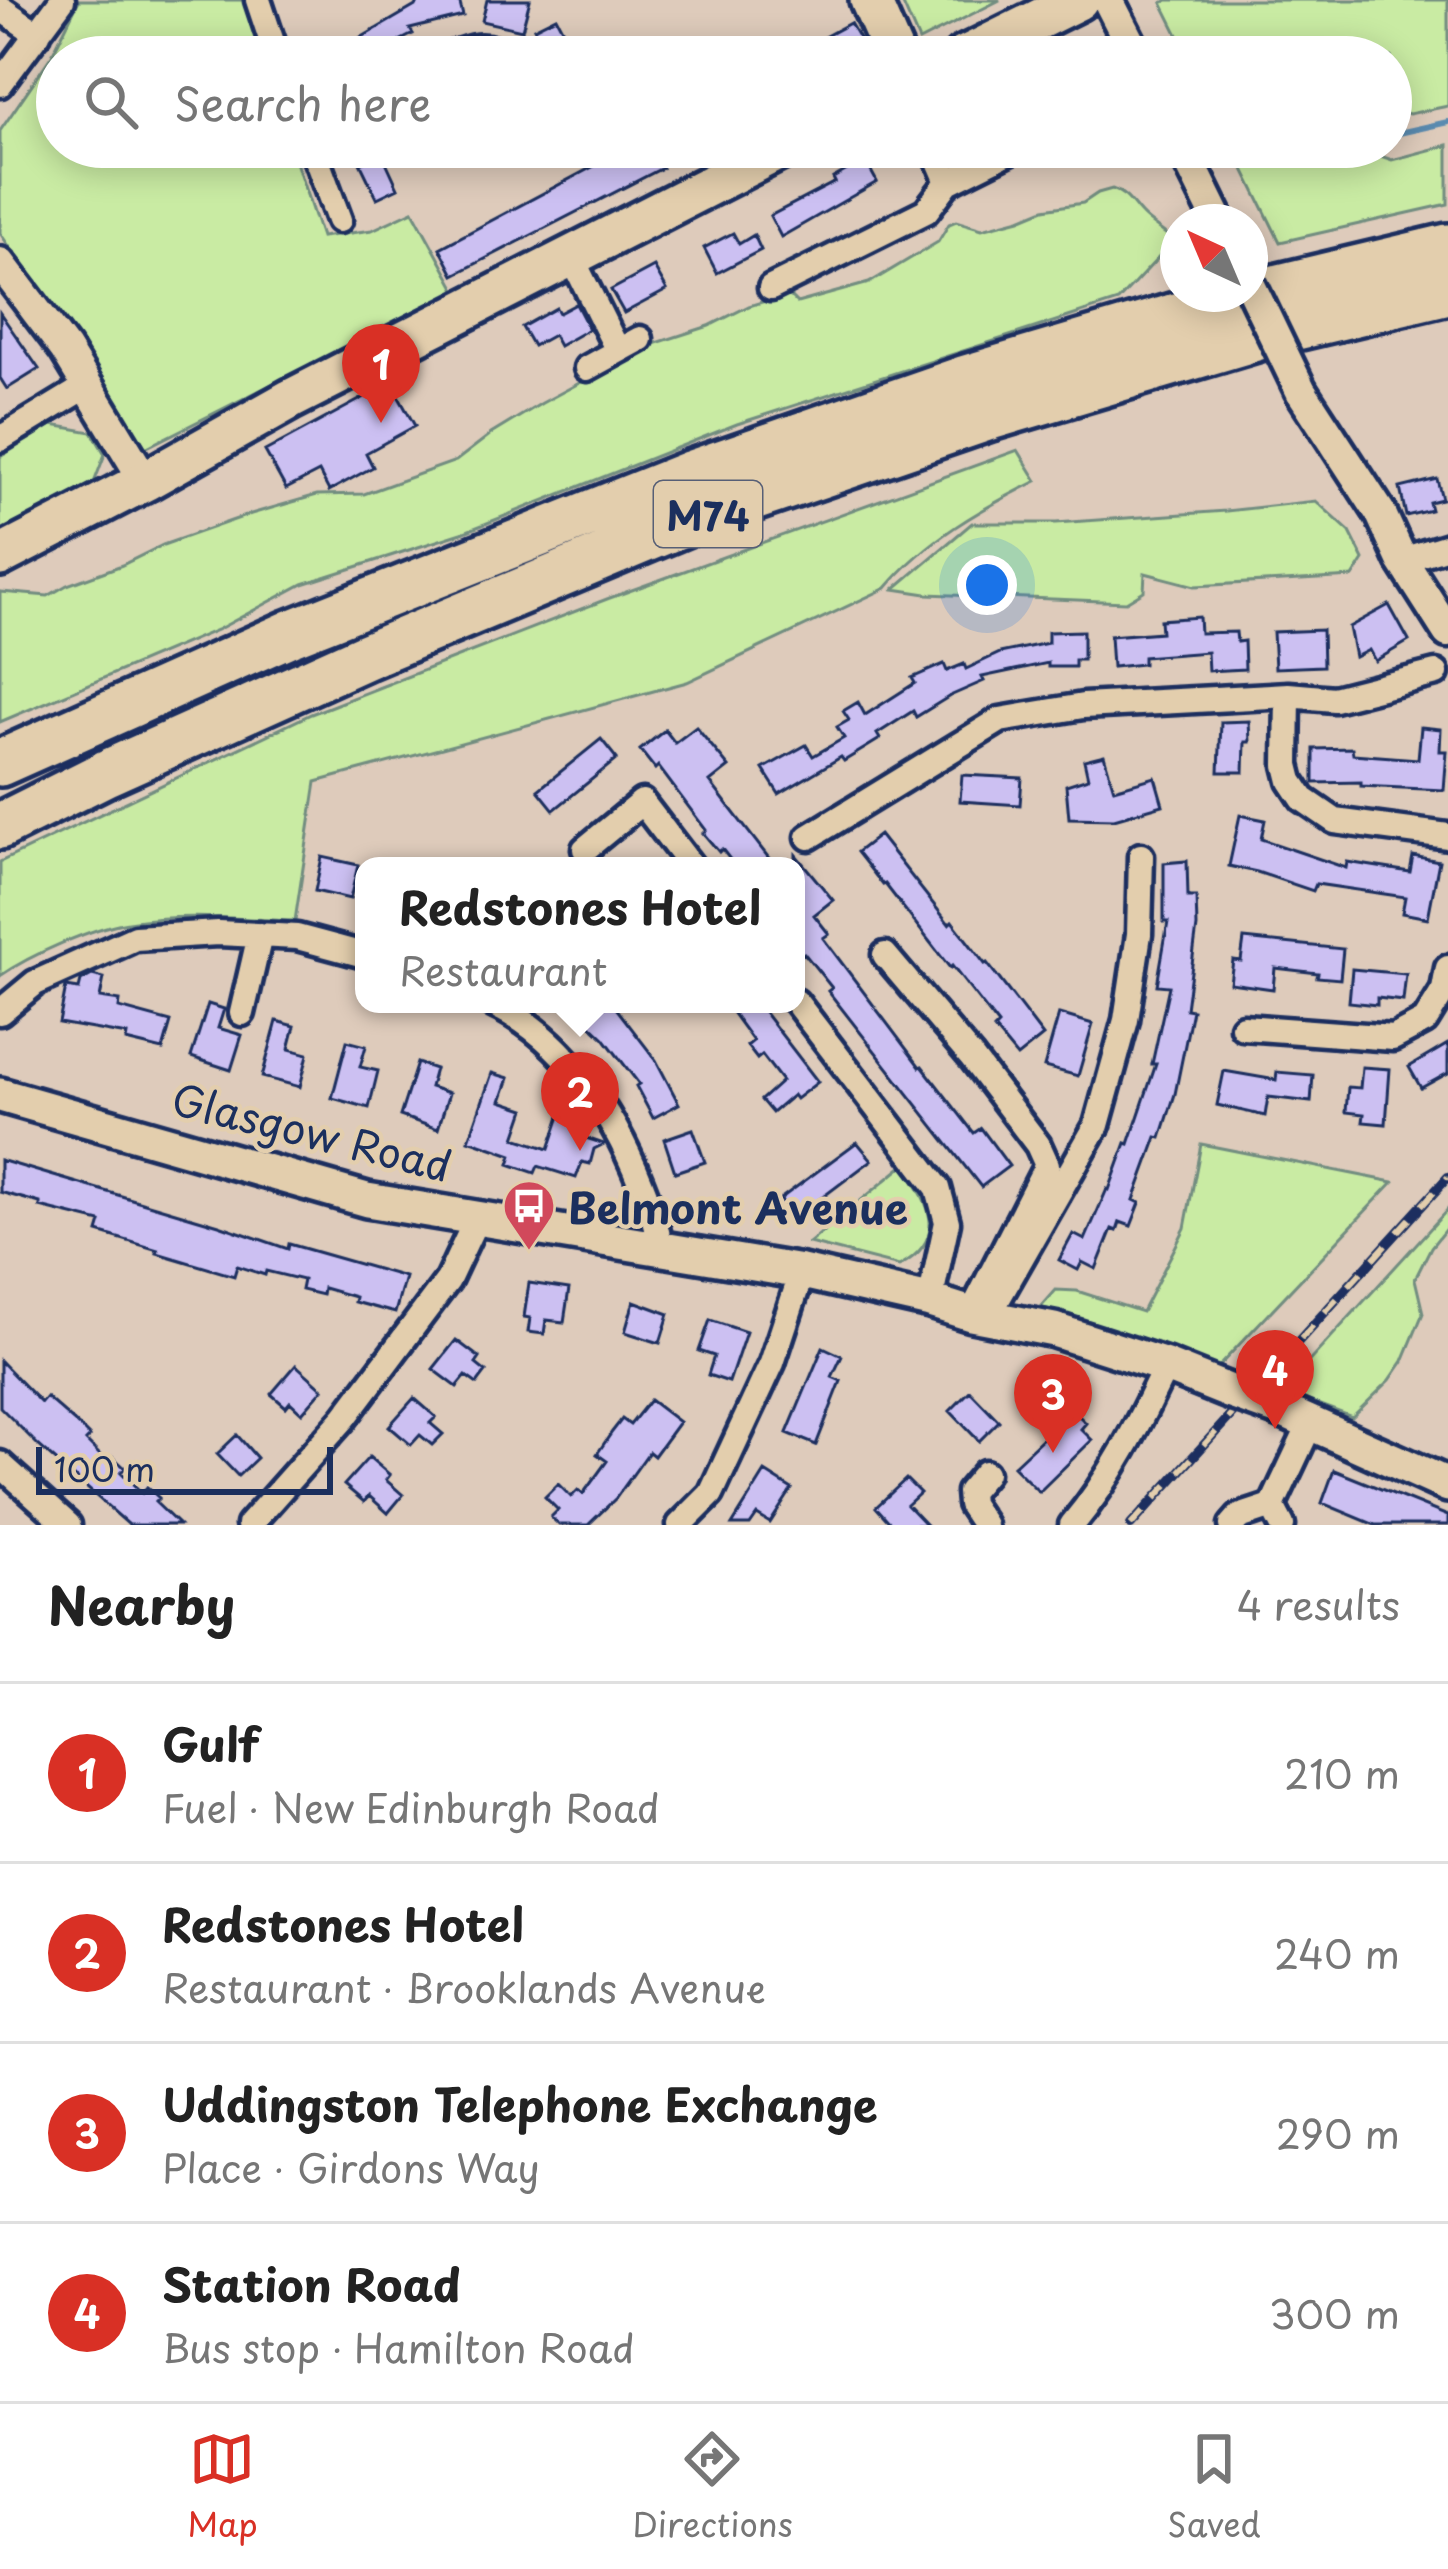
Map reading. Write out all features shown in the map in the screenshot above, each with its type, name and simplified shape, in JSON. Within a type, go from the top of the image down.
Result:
[{"type":"highway","name":"M74","points":[[1268,287],[1448,247]]},
{"type":"highway","name":"M74","points":[[0,826],[331,672],[701,516],[990,417],[1279,331],[1448,292]]},
{"type":"highway","name":"M74","points":[[0,764],[291,633],[692,473],[966,379],[1182,312]]},
{"type":"main road","points":[[870,0],[886,36]]},
{"type":"main road","points":[[1005,36],[1078,0]]},
{"type":"main road","points":[[0,556],[311,389],[744,168]]},
{"type":"main road","name":"Glasgow Road","points":[[0,1095],[367,1200],[802,1272],[1054,1330],[1279,1409],[1448,1485]]},
{"type":"street","points":[[0,8],[38,34],[62,0]]},
{"type":"street","points":[[258,0],[271,36]]},
{"type":"street","points":[[1108,0],[1126,36]]},
{"type":"street","points":[[0,84],[36,37]]},
{"type":"street","points":[[320,168],[339,220]]},
{"type":"street","points":[[942,168],[948,182]]},
{"type":"street","points":[[771,288],[926,211],[948,182],[976,168]]},
{"type":"street","points":[[1193,168],[1210,204]]},
{"type":"street","points":[[571,256],[629,345],[587,368]]},
{"type":"street","points":[[0,263],[65,350],[145,481]]},
{"type":"street","points":[[1261,312],[1301,391],[1381,514],[1402,560],[1448,632]]},
{"type":"street","points":[[0,439],[87,386]]},
{"type":"street","points":[[1402,560],[1448,546]]},
{"type":"street","points":[[808,837],[1000,721],[1083,706],[1288,695],[1334,699],[1436,673]]},
{"type":"street","points":[[1288,695],[1287,765],[1303,799],[1335,821],[1448,836]]},
{"type":"street","points":[[585,849],[643,802],[685,857]]},
{"type":"street","points":[[978,1316],[1097,1125],[1126,1020],[1138,934],[1141,856]]},
{"type":"street","points":[[0,1012],[35,983],[135,938],[218,933],[297,937],[355,953]]},
{"type":"street","points":[[242,1013],[260,935]]},
{"type":"street","points":[[885,956],[972,1058],[1038,1145],[1047,1165],[978,1316]]},
{"type":"street","points":[[1243,1027],[1393,1038],[1425,1021],[1444,990],[1448,968]]},
{"type":"street","points":[[513,1013],[557,1052],[599,1099],[630,1155],[658,1227],[659,1248]]},
{"type":"street","points":[[804,1013],[938,1187],[947,1222],[930,1301]]},
{"type":"street","points":[[250,1525],[344,1417],[448,1280],[477,1218]]},
{"type":"street","points":[[680,1525],[711,1494],[772,1363],[802,1272]]},
{"type":"street","points":[[1072,1525],[1099,1493],[1166,1366]]},
{"type":"street","points":[[1232,1525],[1239,1517],[1277,1516],[1310,1425]]},
{"type":"street","points":[[0,1464],[68,1525]]},
{"type":"street","points":[[984,1525],[970,1504],[969,1492],[985,1473]]},
{"type":"green space","points":[[79,0],[249,0],[257,36],[61,36]]},
{"type":"green space","points":[[901,0],[1000,0],[929,36],[917,36]]},
{"type":"green space","points":[[1448,0],[1448,106],[1412,113],[1412,36],[1178,36],[1162,3]]},
{"type":"green space","points":[[36,78],[36,168],[298,168],[321,237],[372,230],[413,211],[457,291],[143,449],[0,233],[0,131]]},
{"type":"green space","points":[[1448,145],[1448,204],[1280,242],[1268,218],[1268,204],[1261,204],[1243,168],[1412,168],[1412,155]]},
{"type":"green space","points":[[1112,189],[1126,197],[1160,230],[1160,256],[1118,301],[737,424],[462,533],[303,584],[217,630],[0,722],[0,592],[48,596],[163,545],[251,514],[317,495],[364,494],[456,461],[491,434],[583,381],[625,363],[641,348],[788,294],[797,303],[869,283],[938,242],[956,221],[982,229],[1044,209],[1083,203]]},
{"type":"green space","points":[[52,425],[92,432],[105,454],[92,488],[0,539],[0,457]]},
{"type":"green space","points":[[1018,450],[1037,481],[956,527],[886,588],[687,682],[316,782],[295,921],[190,917],[128,922],[61,943],[0,976],[0,862],[311,714],[607,599]]},
{"type":"green space","points":[[1316,501],[1350,532],[1364,560],[1353,577],[1195,586],[1145,573],[1144,591],[1126,602],[894,589],[972,523],[1056,523]]},
{"type":"green space","points":[[1201,1144],[1393,1182],[1218,1367],[1041,1307],[1056,1290],[1077,1291],[1142,1312],[1185,1228]]},
{"type":"green space","points":[[903,1166],[921,1193],[930,1220],[924,1244],[914,1256],[899,1266],[809,1243]]},
{"type":"green space","points":[[1448,1209],[1448,1226],[1415,1279],[1423,1313],[1390,1380],[1352,1417],[1282,1391]]},
{"type":"building","points":[[416,0],[459,0],[463,16],[410,29],[413,34],[409,36],[364,36],[417,5]]},
{"type":"building","points":[[487,0],[530,0],[522,30],[482,21]]},
{"type":"building","points":[[556,17],[566,36],[538,36],[534,28]]},
{"type":"building","points":[[850,23],[858,36],[826,36]]},
{"type":"building","points":[[362,168],[389,168],[398,188],[377,198]]},
{"type":"building","points":[[590,168],[662,168],[454,275],[440,248]]},
{"type":"building","points":[[851,168],[869,168],[877,182],[781,237],[770,216],[835,182],[833,178]]},
{"type":"building","points":[[733,233],[739,244],[754,235],[761,250],[717,273],[704,248]]},
{"type":"building","points":[[654,267],[667,290],[624,313],[611,290]]},
{"type":"building","points":[[576,304],[589,329],[559,346],[553,335],[533,346],[522,327],[556,308],[559,313]]},
{"type":"building","points":[[0,313],[39,369],[7,389],[0,378]]},
{"type":"building","points":[[391,383],[415,426],[366,453],[373,467],[329,491],[319,472],[286,489],[265,451]]},
{"type":"building","points":[[1437,479],[1442,499],[1429,502],[1431,510],[1406,516],[1400,488]]},
{"type":"building","points":[[1389,605],[1409,641],[1375,661],[1369,650],[1355,657],[1349,627]]},
{"type":"building","points":[[1199,617],[1200,633],[1236,632],[1237,642],[1244,641],[1245,669],[1208,671],[1207,652],[1143,657],[1143,664],[1112,667],[1110,636],[1161,632],[1160,620]]},
{"type":"building","points":[[1322,630],[1323,666],[1275,668],[1273,632]]},
{"type":"building","points":[[1083,631],[1083,660],[1075,660],[1075,667],[1048,667],[1048,663],[982,677],[984,681],[916,717],[913,711],[877,734],[880,739],[779,794],[763,769],[806,745],[813,756],[844,738],[837,727],[849,720],[843,711],[858,702],[865,715],[915,683],[912,678],[944,664],[947,671],[964,664],[966,669],[1000,653],[1048,643],[1048,632]]},
{"type":"building","points":[[1249,721],[1244,772],[1219,772],[1221,722]]},
{"type":"building","points":[[696,727],[729,767],[710,782],[768,857],[728,857],[722,849],[719,852],[658,766],[655,769],[640,750],[665,730],[675,743]]},
{"type":"building","points":[[1421,727],[1441,729],[1440,751],[1447,751],[1444,790],[1314,783],[1314,749],[1352,748],[1353,754],[1418,759]]},
{"type":"building","points":[[601,739],[617,759],[554,810],[538,790]]},
{"type":"building","points":[[1104,755],[1114,789],[1155,777],[1163,805],[1114,819],[1069,818],[1066,785],[1088,778],[1084,760]]},
{"type":"building","points":[[962,775],[1022,778],[1020,805],[960,801]]},
{"type":"building","points":[[1240,815],[1265,820],[1261,839],[1346,868],[1347,862],[1410,872],[1413,856],[1439,861],[1428,918],[1402,913],[1405,897],[1316,884],[1313,891],[1229,866]]},
{"type":"building","points":[[879,835],[1043,1036],[1017,1057],[952,966],[857,852]]},
{"type":"building","points":[[322,857],[355,864],[350,899],[315,891]]},
{"type":"building","points":[[1187,861],[1188,897],[1196,897],[1197,927],[1186,1009],[1192,1010],[1175,1094],[1134,1200],[1140,1203],[1131,1226],[1120,1222],[1117,1231],[1112,1229],[1096,1269],[1082,1262],[1078,1270],[1059,1260],[1073,1234],[1085,1240],[1129,1144],[1156,1064],[1152,1064],[1169,986],[1157,985],[1168,922],[1164,922],[1164,863]]},
{"type":"building","points":[[805,866],[833,900],[814,915],[829,934],[823,938],[920,1067],[974,1133],[981,1128],[1009,1166],[981,1187],[828,991],[832,988],[805,954]]},
{"type":"building","points":[[1244,939],[1343,949],[1340,979],[1275,968],[1273,989],[1230,983],[1233,960],[1241,961]]},
{"type":"building","points":[[1352,969],[1406,974],[1403,1001],[1349,1002]]},
{"type":"building","points":[[92,975],[104,978],[100,998],[171,1022],[163,1050],[126,1041],[127,1035],[59,1023],[66,987],[79,989],[81,981]]},
{"type":"building","points":[[208,1004],[224,1009],[218,1028],[242,1035],[231,1070],[191,1057]]},
{"type":"building","points":[[578,1013],[620,1013],[656,1060],[679,1104],[653,1118],[639,1084],[604,1038]]},
{"type":"building","points":[[733,1013],[765,1013],[818,1082],[772,1113],[761,1100],[782,1081],[762,1055],[757,1059],[747,1046],[753,1041]]},
{"type":"building","points":[[1059,1014],[1093,1024],[1078,1076],[1044,1067]]},
{"type":"building","points":[[277,1021],[295,1026],[289,1049],[308,1054],[300,1087],[262,1077]]},
{"type":"building","points":[[347,1041],[366,1046],[360,1067],[378,1071],[369,1108],[332,1098]]},
{"type":"building","points":[[1448,1044],[1448,1073],[1421,1088],[1409,1067]]},
{"type":"building","points":[[417,1063],[435,1069],[430,1087],[449,1093],[438,1129],[400,1116]]},
{"type":"building","points":[[1362,1067],[1390,1069],[1386,1124],[1363,1122],[1364,1114],[1346,1112],[1348,1087],[1360,1088]]},
{"type":"building","points":[[1224,1071],[1276,1080],[1277,1072],[1313,1075],[1311,1102],[1268,1097],[1265,1116],[1217,1105]]},
{"type":"building","points":[[492,1073],[509,1078],[501,1101],[525,1109],[515,1138],[549,1149],[561,1113],[582,1120],[577,1135],[604,1144],[594,1149],[590,1164],[582,1162],[576,1178],[538,1166],[535,1173],[509,1164],[512,1155],[469,1140]]},
{"type":"building","points":[[693,1129],[705,1162],[675,1172],[664,1139]]},
{"type":"building","points":[[857,1142],[872,1160],[795,1218],[780,1199]]},
{"type":"building","points":[[0,1160],[288,1249],[289,1244],[405,1277],[395,1313],[323,1288],[322,1295],[301,1290],[303,1280],[237,1266],[234,1276],[98,1232],[101,1222],[0,1192]]},
{"type":"building","points":[[529,1283],[569,1289],[564,1322],[546,1320],[544,1334],[528,1332],[530,1318],[524,1317]]},
{"type":"building","points":[[634,1301],[669,1314],[660,1343],[625,1332]]},
{"type":"building","points":[[710,1320],[746,1332],[729,1382],[708,1375],[714,1356],[699,1351]]},
{"type":"building","points":[[456,1340],[480,1358],[476,1364],[486,1372],[477,1384],[466,1376],[457,1387],[433,1369]]},
{"type":"building","points":[[823,1347],[842,1356],[832,1377],[841,1381],[816,1445],[787,1433]]},
{"type":"building","points":[[0,1361],[41,1403],[46,1397],[79,1426],[90,1437],[86,1441],[108,1463],[113,1457],[125,1468],[121,1472],[142,1493],[147,1487],[179,1525],[129,1525],[38,1445],[0,1407]]},
{"type":"building","points":[[296,1365],[323,1389],[302,1413],[271,1394]]},
{"type":"building","points":[[970,1391],[999,1421],[979,1441],[950,1411]]},
{"type":"building","points":[[414,1398],[436,1417],[430,1423],[443,1434],[432,1445],[420,1435],[411,1445],[389,1426]]},
{"type":"building","points":[[650,1400],[679,1422],[654,1456],[649,1452],[616,1498],[588,1525],[559,1525],[551,1517],[558,1510],[545,1497],[558,1484],[571,1497],[578,1490],[583,1494],[607,1461],[597,1454],[612,1432],[622,1419],[630,1425]]},
{"type":"building","points":[[1073,1410],[1086,1423],[1081,1429],[1092,1440],[1039,1492],[1013,1466]]},
{"type":"building","points":[[237,1435],[257,1458],[238,1476],[217,1454]]},
{"type":"building","points":[[369,1457],[390,1475],[386,1480],[403,1495],[388,1513],[369,1496],[364,1502],[344,1485]]},
{"type":"building","points":[[1334,1470],[1448,1516],[1448,1525],[1375,1525],[1322,1503]]},
{"type":"building","points":[[765,1472],[792,1489],[770,1523],[757,1515],[750,1525],[732,1525]]},
{"type":"building","points":[[906,1479],[920,1493],[907,1505],[926,1525],[892,1525],[876,1507]]},
{"type":"waterway","points":[[1412,130],[1448,122]]},
{"type":"railway","points":[[1131,1525],[1448,1177]]},
{"type":"place","name":"Gulf","points":[[381,423]]},
{"type":"place","name":"Redstones Hotel","points":[[580,1151]]},
{"type":"place","name":"Belmont Avenue","points":[[529,1252]]},
{"type":"place","name":"Station Road","points":[[1275,1429]]},
{"type":"place","name":"Uddingston Telephone Exchange","points":[[1053,1453]]}]
